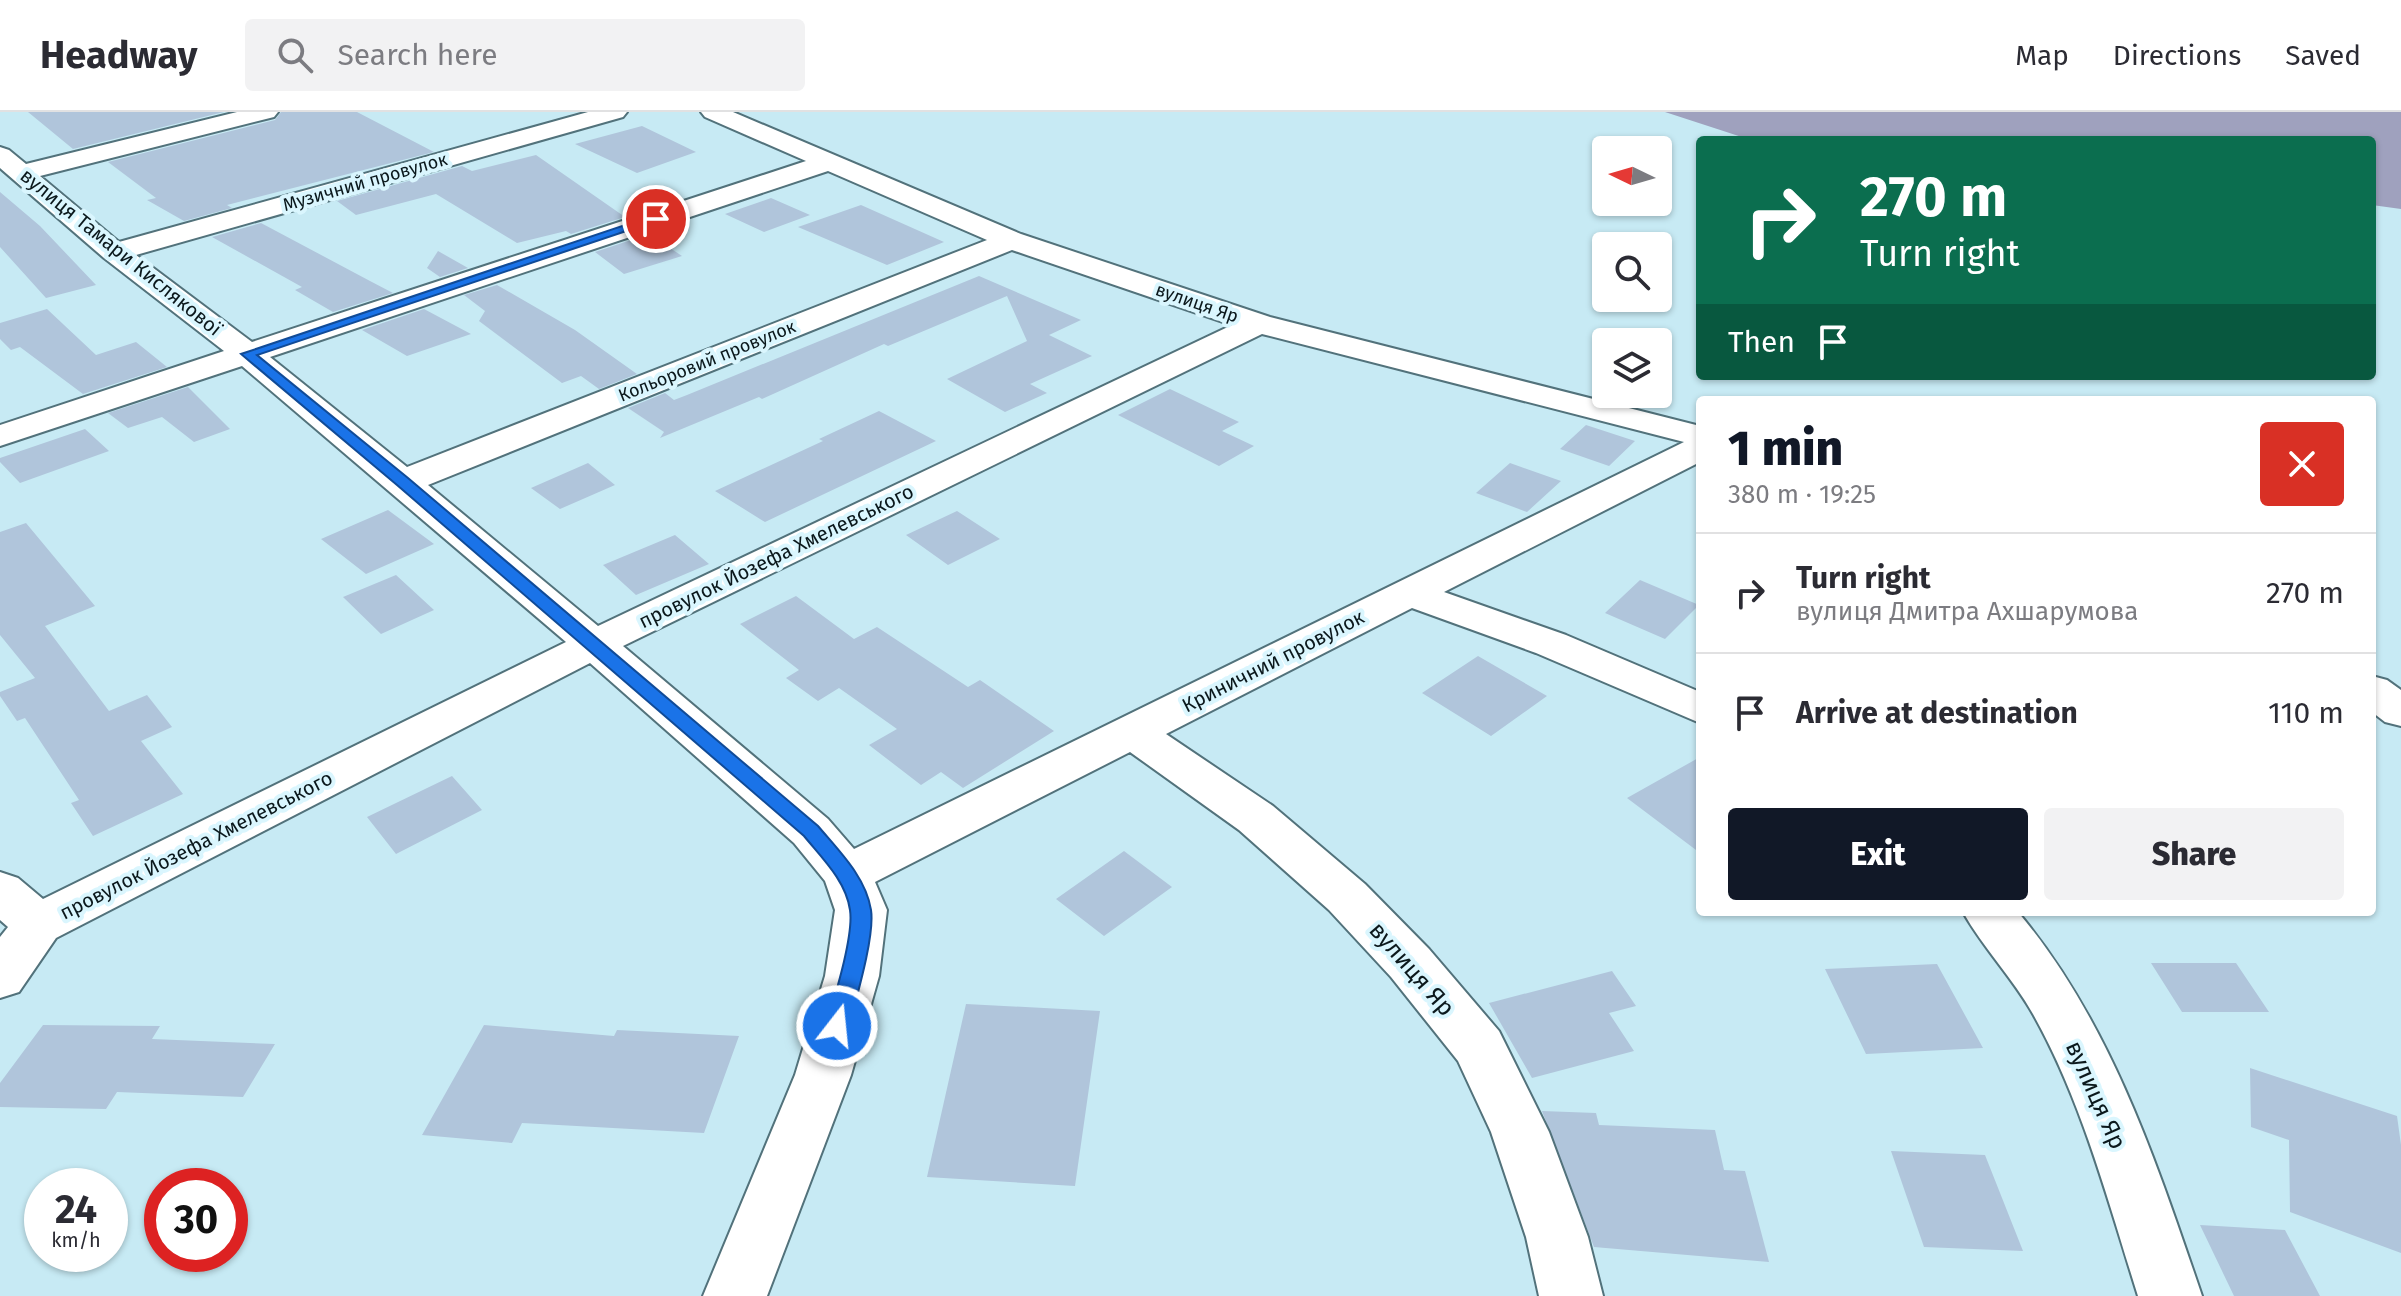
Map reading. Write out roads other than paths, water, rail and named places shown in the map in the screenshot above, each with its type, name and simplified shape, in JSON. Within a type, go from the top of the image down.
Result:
[{"type":"street","points":[[12,163],[266,112]]},
{"type":"street","name":"Музичний провулок","points":[[114,252],[615,112]]},
{"type":"street","name":"вулиця Яр","points":[[713,112],[1011,240],[1259,324],[1696,435]]},
{"type":"street","points":[[0,436],[831,161]]},
{"type":"street","name":"вулиця Тамари Кислякової","points":[[12,163],[114,252],[247,354],[594,644],[811,831],[847,874],[861,910],[852,976],[823,1075],[735,1296]]},
{"type":"street","name":"Кольоровий провулок","points":[[403,482],[1011,240]]},
{"type":"street","name":"провулок Йозефа Хмелевського","points":[[38,924],[594,644],[1259,324]]},
{"type":"street","name":"Криничний провулок","points":[[847,874],[1696,450]]},
{"type":"street","points":[[1408,593],[1551,644],[1696,707]]},
{"type":"street","points":[[2376,693],[2401,712]]},
{"type":"street","name":"вулиця Яр","points":[[1132,732],[1256,818],[1347,897],[1410,963],[1479,1047],[1520,1132],[1557,1237],[1571,1296]]},
{"type":"street","points":[[0,891],[38,924],[0,977]]},
{"type":"street","name":"вулиця Яр","points":[[1992,916],[2010,936],[2057,1007],[2108,1112],[2170,1296]]},
{"type":"water","points":[[1665,112],[2401,112],[2401,209],[2376,206],[2376,136],[1739,136]]}]
